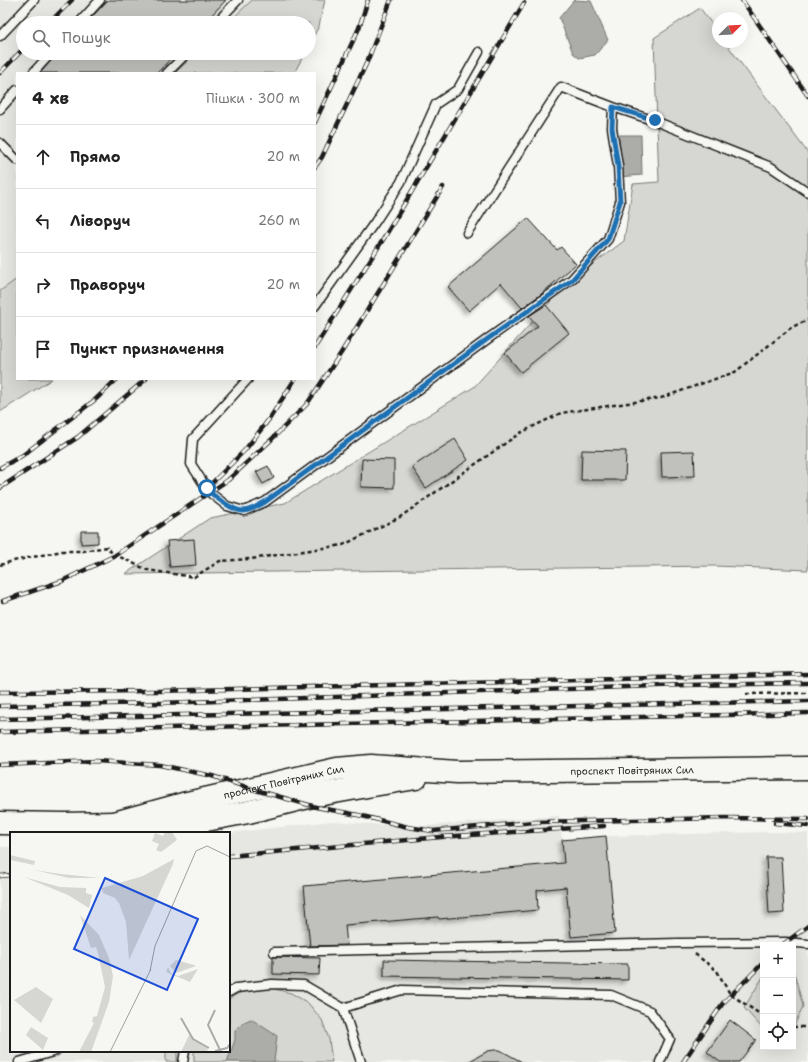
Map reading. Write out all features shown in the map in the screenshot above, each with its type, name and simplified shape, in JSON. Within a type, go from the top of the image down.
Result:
[{"type":"main road","name":"проспект Повітряних Сил","points":[[0,822],[64,824],[114,823],[183,804],[337,769],[371,766],[457,772],[808,768]]},
{"type":"lane","points":[[19,16],[34,0]]},
{"type":"lane","points":[[85,16],[100,0]]},
{"type":"lane","points":[[223,16],[238,0]]},
{"type":"lane","points":[[0,36],[16,19]]},
{"type":"lane","points":[[316,305],[375,222],[401,182],[436,104],[458,89],[479,52]]},
{"type":"lane","points":[[34,72],[45,60]]},
{"type":"lane","points":[[168,72],[180,60]]},
{"type":"lane","points":[[467,233],[561,87],[613,107],[655,120],[771,167],[808,192]]},
{"type":"lane","points":[[0,108],[16,91]]},
{"type":"lane","points":[[247,380],[194,439],[191,464],[209,492],[227,506],[244,511],[265,502],[489,338],[572,280],[608,239],[620,202],[618,166],[612,128],[613,107]]},
{"type":"lane","points":[[0,143],[16,159]]},
{"type":"lane","points":[[274,952],[679,942],[786,942],[808,944]]},
{"type":"lane","points":[[230,991],[236,988],[272,984],[304,986],[343,1008],[361,1062]]},
{"type":"lane","points":[[343,1008],[402,990],[611,995],[650,1011],[654,1016],[670,1039],[660,1062]]},
{"type":"lane","points":[[19,1062],[53,1052]]},
{"type":"lane","points":[[183,1062],[185,1052]]},
{"type":"path","points":[[0,565],[62,551],[83,551],[107,546],[112,553],[148,570],[194,577],[220,561],[251,559],[343,545],[400,517],[520,433],[561,413],[661,398],[735,372],[792,327],[808,320]]},
{"type":"path","points":[[746,694],[808,693]]},
{"type":"path","points":[[679,942],[717,972],[730,994],[760,1014]]},
{"type":"path","points":[[796,1027],[808,1028]]},
{"type":"shaded area","points":[[0,0],[326,0],[316,32],[316,16],[16,16],[16,60],[301,60],[295,72],[16,72],[16,342],[0,354]]},
{"type":"shaded area","points":[[252,0],[325,0],[319,26],[316,32],[316,16],[235,16]]},
{"type":"shaded area","points":[[574,0],[591,1],[608,40],[595,55],[579,58],[573,53],[559,18]]},
{"type":"shaded area","points":[[700,8],[712,24],[712,48],[729,48],[808,153],[808,570],[715,566],[125,574],[210,518],[285,503],[474,387],[566,284],[624,241],[633,184],[659,182],[654,38]]},
{"type":"shaded area","points":[[189,60],[301,60],[295,72],[176,72]]},
{"type":"shaded area","points":[[618,135],[641,135],[642,175],[619,177]]},
{"type":"shaded area","points":[[16,280],[16,380],[50,380],[0,412],[0,291]]},
{"type":"shaded area","points":[[559,816],[562,840],[606,836],[770,832],[808,833],[808,1062],[0,1062],[0,847],[10,847],[10,1052],[230,1052],[230,833],[332,821],[408,827]]},
{"type":"shaded area","points":[[796,980],[803,1006],[796,1022]]},
{"type":"shaded area","points":[[760,982],[760,1026],[744,1008]]},
{"type":"shaded area","points":[[270,988],[291,993],[308,1003],[322,1020],[329,1039],[332,1062],[194,1062],[194,1052],[230,1052],[230,998],[239,993]]},
{"type":"shaded area","points":[[251,1019],[277,1036],[274,1062],[227,1062],[235,1040],[235,1031],[244,1022]]},
{"type":"shaded area","points":[[166,1052],[177,1052],[177,1062],[166,1062]]},
{"type":"building","points":[[108,0],[226,0],[211,16],[93,16]]},
{"type":"building","points":[[52,60],[169,60],[158,72],[41,72]]},
{"type":"building","points":[[528,218],[557,250],[561,247],[576,264],[540,295],[522,308],[501,283],[469,311],[448,287]]},
{"type":"building","points":[[546,305],[569,333],[521,372],[505,353],[538,326],[529,316]]},
{"type":"building","points":[[455,439],[468,460],[426,488],[412,467]]},
{"type":"building","points":[[582,450],[626,451],[625,480],[581,480]]},
{"type":"building","points":[[694,451],[695,476],[662,477],[661,452]]},
{"type":"building","points":[[362,459],[394,460],[394,488],[361,487]]},
{"type":"building","points":[[268,466],[274,478],[263,484],[256,472]]},
{"type":"building","points":[[81,531],[98,531],[98,543],[81,544]]},
{"type":"building","points":[[194,539],[196,565],[170,567],[167,541]]},
{"type":"building","points":[[606,836],[615,933],[571,937],[566,887],[537,890],[538,910],[439,919],[438,917],[345,925],[347,945],[310,946],[304,886],[564,863],[562,840]]},
{"type":"building","points":[[766,857],[781,857],[784,913],[769,914]]},
{"type":"building","points":[[273,957],[320,958],[319,975],[273,974]]},
{"type":"building","points":[[384,960],[628,964],[628,980],[384,976]]},
{"type":"building","points":[[730,1020],[756,1040],[739,1062],[720,1062],[707,1052]]},
{"type":"building","points":[[500,1050],[522,1062],[468,1062],[488,1051]]},
{"type":"railway","points":[[56,16],[72,0]]},
{"type":"railway","points":[[316,120],[359,28],[368,0]]},
{"type":"railway","points":[[316,166],[322,157],[367,62],[391,0]]},
{"type":"railway","points":[[742,0],[808,96]]},
{"type":"railway","points":[[316,345],[384,238],[524,3]]},
{"type":"railway","points":[[0,73],[16,56]]},
{"type":"railway","points":[[3,601],[62,581],[114,556],[228,480],[271,440],[307,404],[341,353],[443,187]]},
{"type":"railway","points":[[0,468],[23,455],[96,399],[116,380]]},
{"type":"railway","points":[[0,488],[78,437],[145,380]]},
{"type":"railway","points":[[203,492],[245,450],[270,418],[294,380]]},
{"type":"railway","points":[[0,692],[158,691],[808,674]]},
{"type":"railway","points":[[0,706],[161,703],[686,685],[808,683]]},
{"type":"railway","points":[[0,719],[808,701]]},
{"type":"railway","points":[[0,732],[808,713]]},
{"type":"railway","points":[[0,765],[96,761],[160,765],[212,776],[316,807],[433,831],[535,822],[726,818],[808,819]]},
{"type":"railway","points":[[775,823],[808,826]]},
{"type":"railway","points":[[230,856],[441,837],[604,826]]},
{"type":"railway","points":[[0,876],[10,875]]},
{"type":"railway","points":[[786,942],[808,926]]},
{"type":"railway","points":[[683,1062],[723,1003],[760,966]]},
{"type":"route","points":[[207,488],[209,492],[227,506],[244,511],[265,502],[489,338],[572,280],[608,239],[620,202],[618,166],[612,128],[613,107],[655,120]]}]
